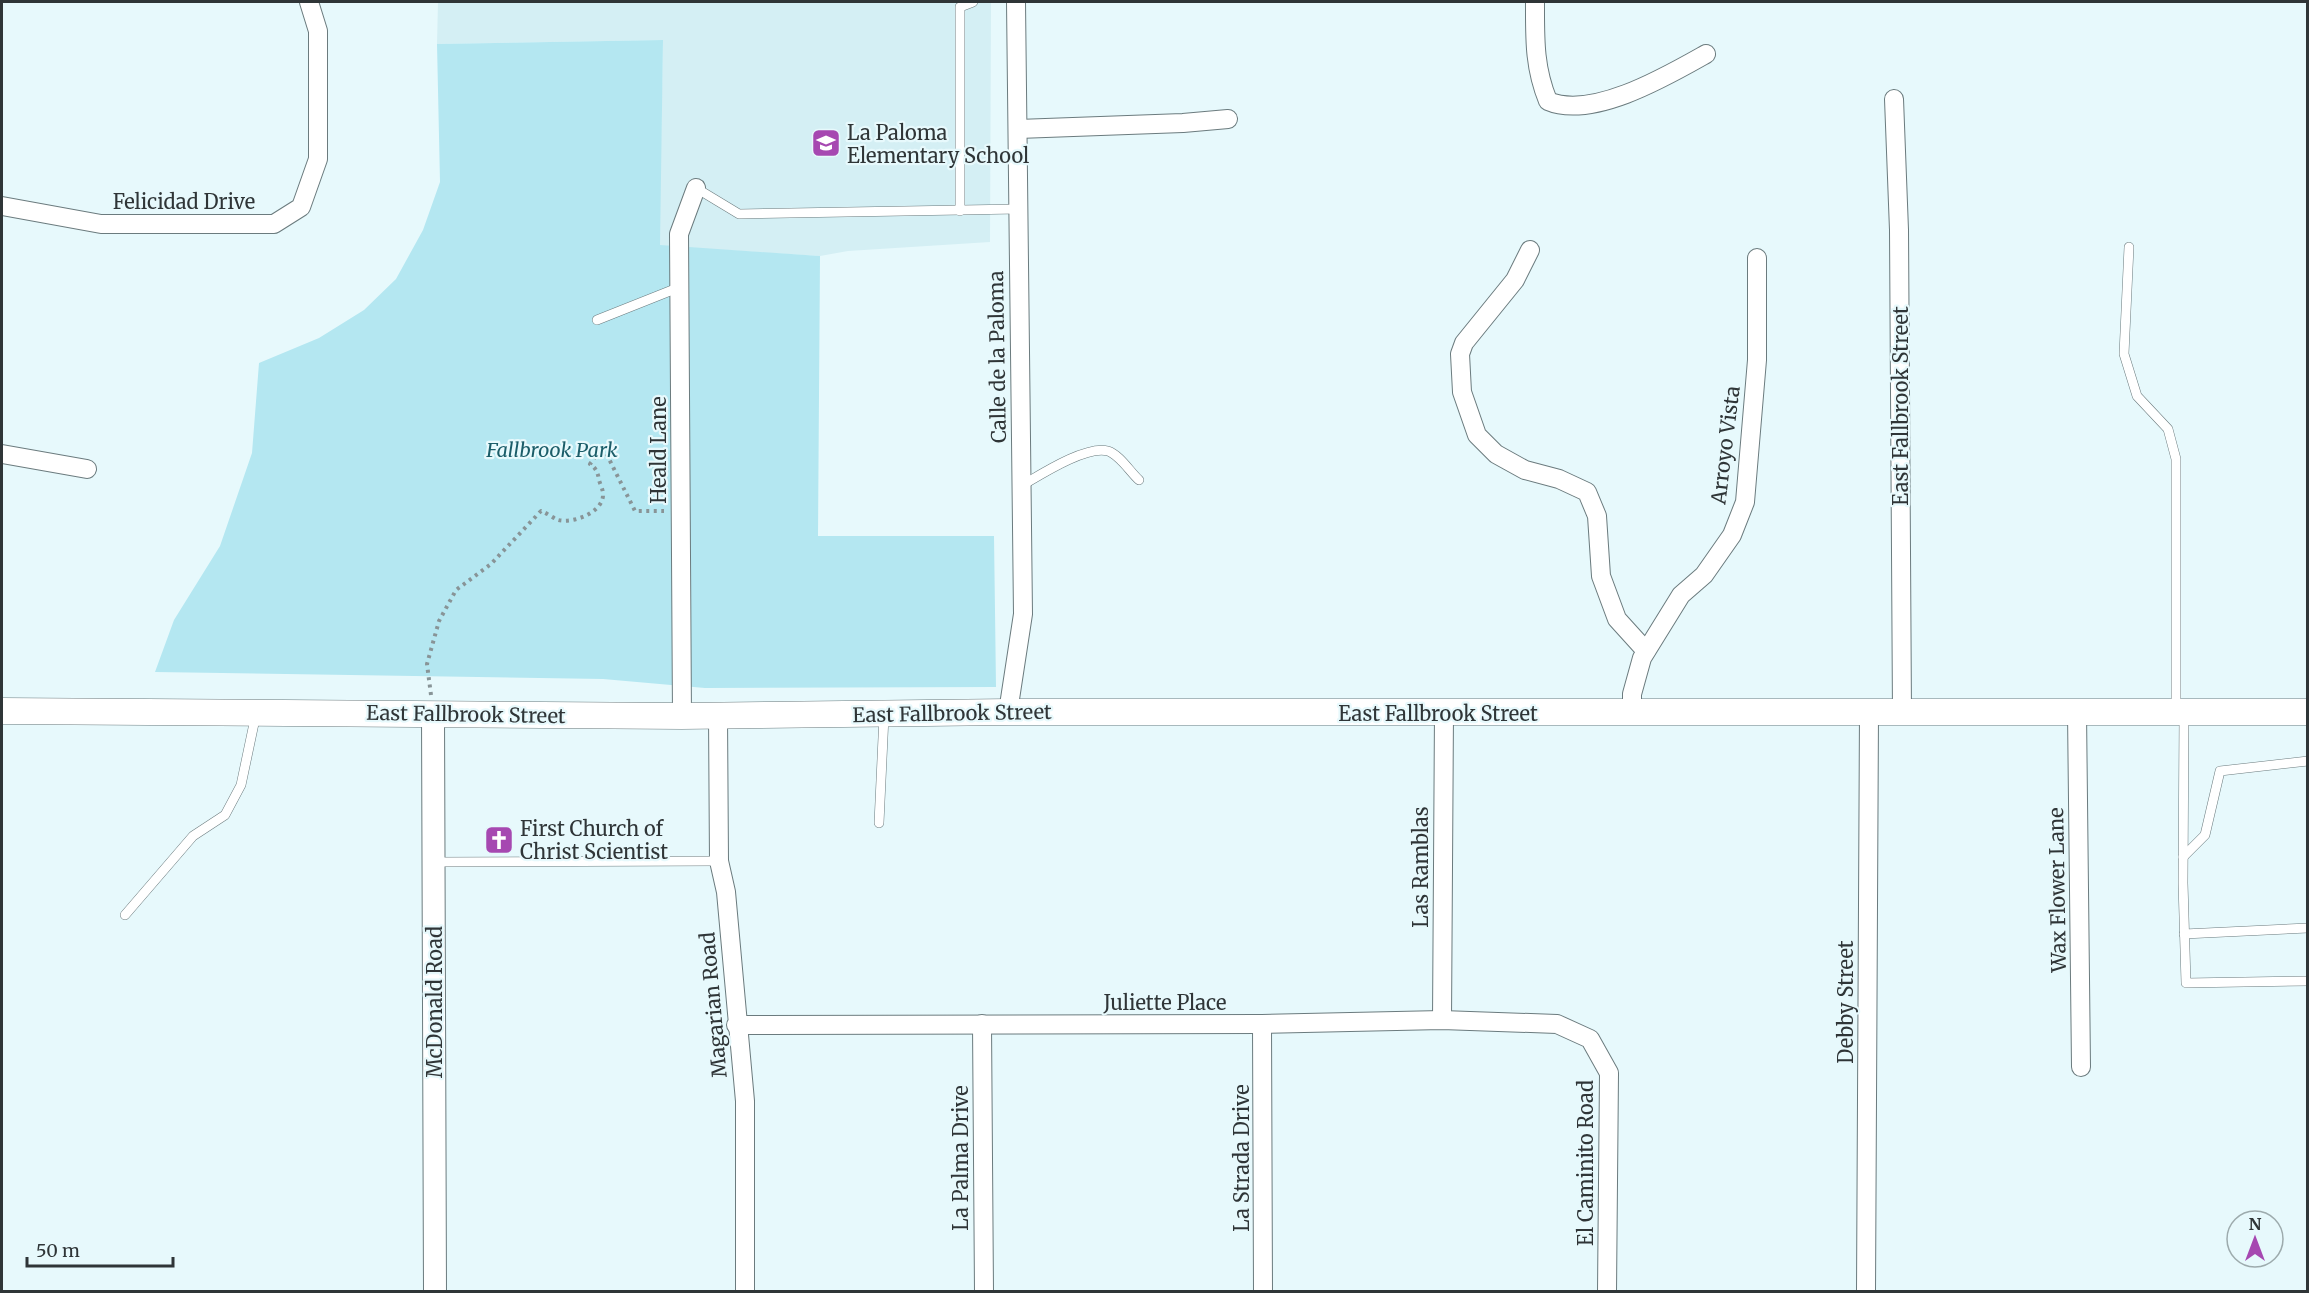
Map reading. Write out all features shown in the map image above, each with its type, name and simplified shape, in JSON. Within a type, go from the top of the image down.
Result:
[{"type":"main road","name":"East Fallbrook Street","points":[[2,711],[682,716],[1008,712],[2307,712]]},
{"type":"street","name":"Felicidad Drive","points":[[2,206],[101,224],[274,224],[301,207],[318,159],[318,31],[309,2]]},
{"type":"street","name":"Calle de la Paloma","points":[[1008,712],[1023,614],[1016,2]]},
{"type":"street","points":[[1535,2],[1535,54],[1540,81],[1548,101],[1560,106],[1588,104],[1619,96],[1654,82],[1706,54]]},
{"type":"street","name":"East Fallbrook Street","points":[[1894,99],[1899,230],[1902,713]]},
{"type":"street","points":[[1018,129],[1183,123],[1228,119]]},
{"type":"street","name":"Heald Lane","points":[[682,716],[680,234],[696,188]]},
{"type":"street","points":[[1530,250],[1515,280],[1464,343],[1460,354],[1462,392],[1477,435],[1496,454],[1525,470],[1559,478],[1587,492],[1597,516],[1601,576],[1617,619],[1646,651]]},
{"type":"street","name":"Arroyo Vista","points":[[1632,712],[1632,694],[1642,658],[1681,595],[1704,575],[1732,535],[1745,502],[1757,360],[1757,258]]},
{"type":"street","points":[[2,454],[87,469]]},
{"type":"street","name":"Debby Street","points":[[1866,1292],[1869,712]]},
{"type":"street","name":"Wax Flower Lane","points":[[2077,712],[2081,1067]]},
{"type":"street","name":"McDonald Road","points":[[433,713],[435,1292]]},
{"type":"street","name":"Las Ramblas","points":[[1442,1020],[1444,713]]},
{"type":"street","name":"Magarian Road","points":[[718,716],[719,861],[726,892],[736,1025],[745,1101],[745,1292]]},
{"type":"street","name":"Juliette Place","points":[[736,1025],[1262,1024],[1442,1020],[1557,1024],[1590,1039]]},
{"type":"street","name":"La Palma Drive","points":[[982,1024],[984,1292]]},
{"type":"street","name":"La Strada Drive","points":[[1262,1024],[1263,1292]]},
{"type":"street","name":"El Caminito Road","points":[[1590,1039],[1609,1073],[1607,1292]]},
{"type":"lane","points":[[960,211],[960,8],[973,2]]},
{"type":"lane","points":[[696,188],[739,214],[1018,208]]},
{"type":"lane","points":[[2128,247],[2124,354],[2137,396],[2168,429],[2176,459],[2186,983],[2307,981]]},
{"type":"lane","points":[[597,320],[680,287]]},
{"type":"lane","points":[[1021,486],[1074,457],[1098,451],[1107,451],[1115,455],[1139,480]]},
{"type":"lane","points":[[125,915],[193,836],[225,815],[241,785],[256,712]]},
{"type":"lane","points":[[879,823],[884,713]]},
{"type":"lane","points":[[2183,857],[2205,835],[2220,771],[2307,761]]},
{"type":"lane","points":[[433,862],[719,861]]},
{"type":"lane","points":[[2184,934],[2307,928]]},
{"type":"path","points":[[433,713],[427,664],[439,621],[456,590],[491,564],[541,511],[558,520],[580,519],[592,512],[600,504],[603,495],[598,475],[590,464],[603,447],[635,511],[681,510]]},
{"type":"shaded area","name":"La Paloma Elementary School","points":[[438,2],[991,2],[990,242],[848,251],[820,256],[659,246],[663,40],[437,44]]},
{"type":"green space","name":"Fallbrook Park","points":[[663,40],[660,245],[820,256],[818,536],[994,536],[996,687],[705,688],[603,679],[155,672],[174,620],[220,546],[252,453],[259,363],[319,338],[364,310],[396,279],[423,230],[440,182],[437,44]]},
{"type":"place","name":"La Paloma Elementary School","points":[[826,143]]},
{"type":"place","name":"First Church of Christ Scientist","points":[[499,840]]}]
